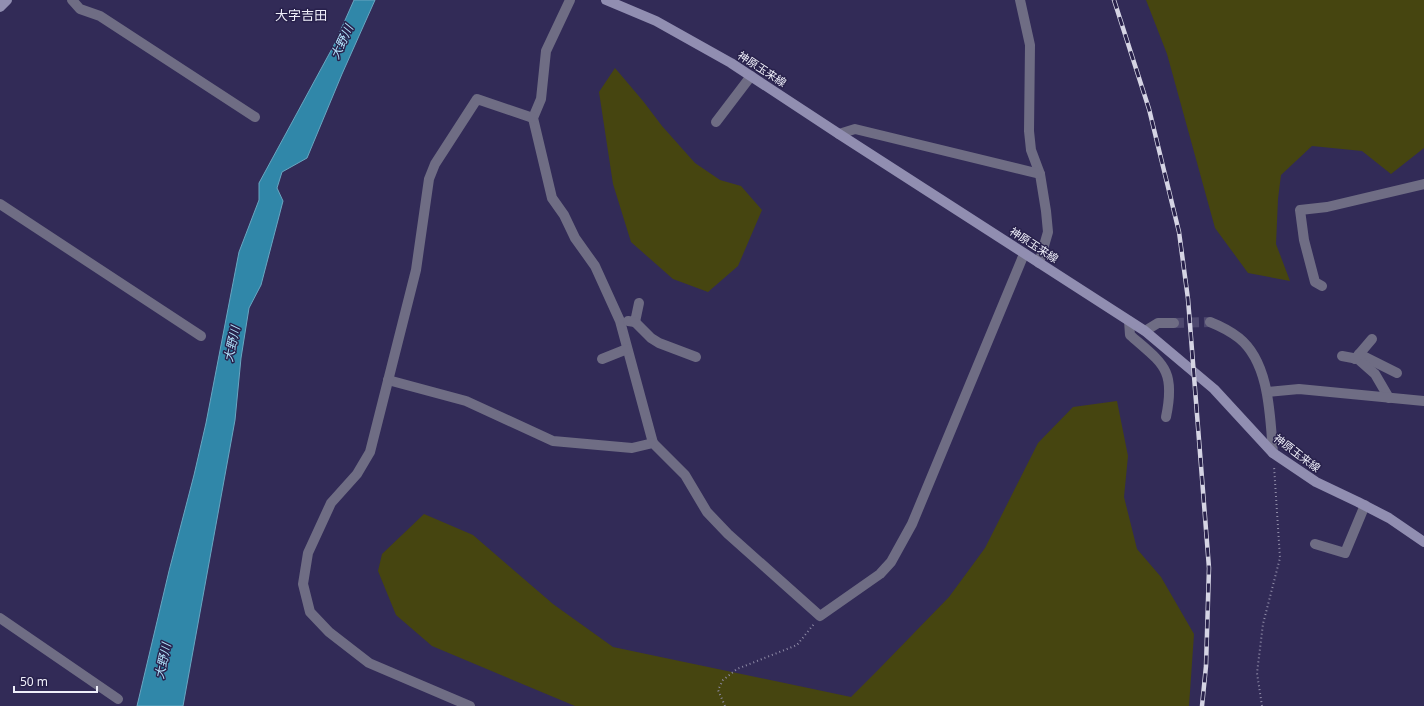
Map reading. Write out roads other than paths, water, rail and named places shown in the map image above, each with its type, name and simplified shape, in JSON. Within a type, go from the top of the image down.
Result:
[{"type":"main road","points":[[0,7],[7,0]]},
{"type":"main road","name":"神原玉来線","points":[[606,0],[656,21],[731,63],[999,236],[1024,254],[1130,321],[1145,331],[1214,389],[1273,453],[1316,482],[1389,518],[1424,542]]},
{"type":"street","points":[[72,0],[80,9],[100,16],[255,117]]},
{"type":"street","points":[[570,0],[546,51],[541,99],[533,118],[552,198],[564,215],[574,238],[595,266],[620,321],[653,443],[685,475],[707,512],[728,534],[820,616],[880,574],[891,562],[912,524],[1024,254]]},
{"type":"street","points":[[1020,0],[1030,45],[1029,131],[1031,150],[1040,174],[1048,232],[1039,263]]},
{"type":"street","points":[[716,122],[752,76]]},
{"type":"street","points":[[470,706],[369,663],[328,632],[310,612],[303,584],[308,553],[331,503],[357,474],[370,452],[416,270],[429,179],[435,164],[477,99],[533,118]]},
{"type":"street","points":[[839,134],[855,129],[1040,174]]},
{"type":"street","points":[[1322,286],[1316,282],[1304,240],[1300,210],[1327,207],[1424,184]]},
{"type":"street","points":[[0,204],[201,336]]},
{"type":"street","points":[[635,322],[639,303]]},
{"type":"street","points":[[620,321],[635,322],[650,338],[696,357]]},
{"type":"street","points":[[1130,321],[1130,335],[1155,356],[1165,369],[1170,384],[1170,401],[1166,417]]},
{"type":"street","points":[[1210,322],[1225,329],[1240,339],[1250,350],[1258,365],[1267,392],[1273,453]]},
{"type":"street","points":[[1145,331],[1158,323],[1174,323]]},
{"type":"street","points":[[1357,357],[1372,339]]},
{"type":"street","points":[[602,359],[627,349]]},
{"type":"street","points":[[1342,356],[1357,357],[1397,373]]},
{"type":"street","points":[[1357,357],[1375,374],[1389,398]]},
{"type":"street","points":[[388,380],[466,401],[553,441],[632,448],[653,443]]},
{"type":"street","points":[[1267,392],[1299,389],[1424,401]]},
{"type":"street","points":[[1314,544],[1345,553],[1365,505]]},
{"type":"street","points":[[0,618],[118,699]]},
{"type":"water","name":"大野川","points":[[354,0],[375,0],[307,158],[282,172],[277,188],[283,201],[261,285],[249,308],[241,358],[235,420],[183,706],[137,706],[206,423],[239,252],[259,200],[259,183],[334,45]]},
{"type":"tunnel","points":[[1174,323],[1210,322]]},
{"type":"railway","points":[[1114,0],[1149,109],[1179,232],[1188,299],[1209,568],[1206,666],[1202,706]]},
{"type":"district","name":"大字吉田","points":[[301,15]]}]
